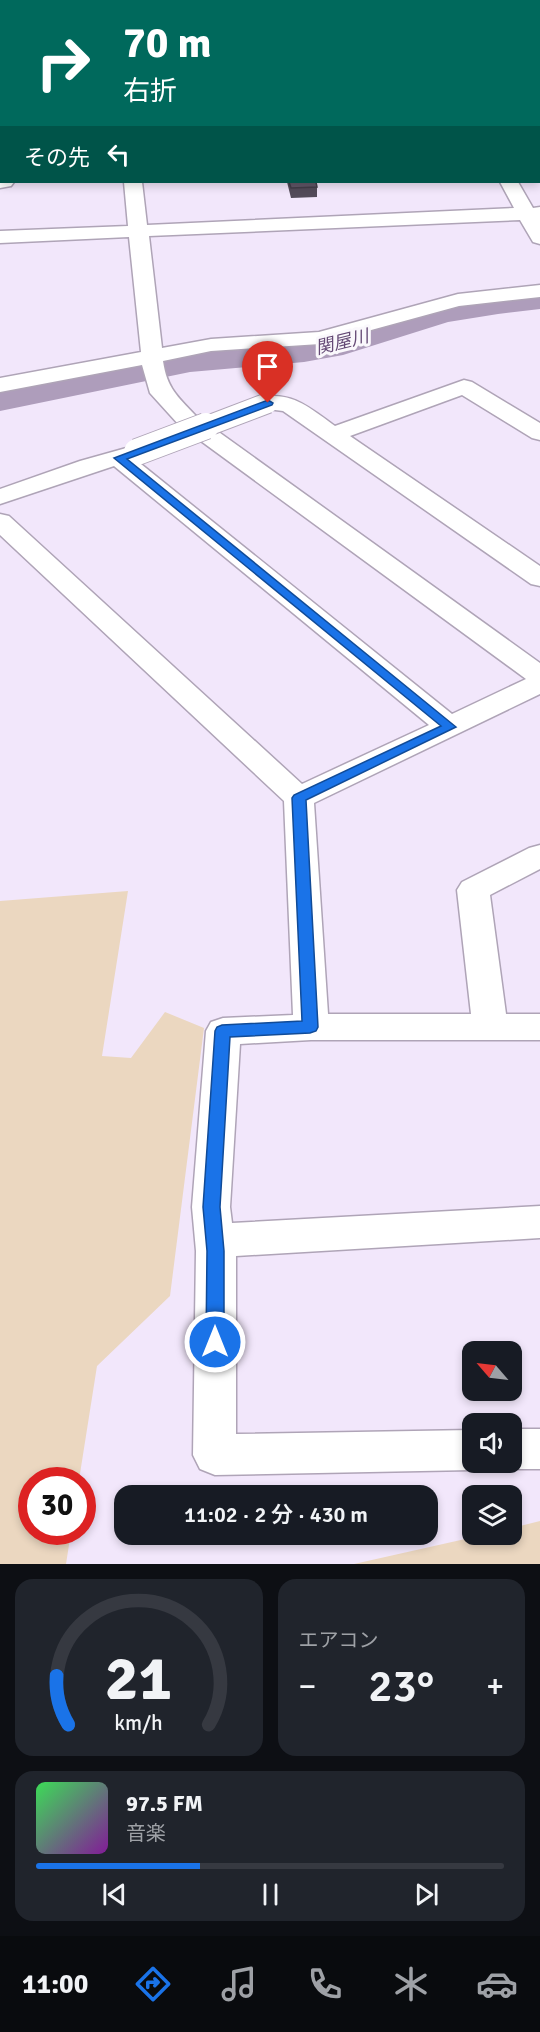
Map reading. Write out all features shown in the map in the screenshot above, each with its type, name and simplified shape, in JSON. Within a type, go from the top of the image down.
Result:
[{"type":"street","points":[[133,183],[153,364],[161,393],[187,420],[540,676]]},
{"type":"street","points":[[510,183],[534,214],[540,238]]},
{"type":"street","points":[[0,237],[534,214]]},
{"type":"street","points":[[0,385],[153,364],[211,345],[320,338],[458,300],[540,291]]},
{"type":"street","points":[[334,434],[465,387],[540,433]]},
{"type":"street","points":[[0,497],[88,466],[128,455],[268,403],[289,404],[540,578]]},
{"type":"street","points":[[128,455],[450,727]]},
{"type":"street","points":[[0,520],[299,798],[310,1027]]},
{"type":"street","points":[[299,798],[540,683]]},
{"type":"street","points":[[490,1027],[473,890],[540,856]]},
{"type":"street","points":[[462,1450],[215,1455],[215,1241],[211,1207],[222,1031],[310,1027],[540,1027]]},
{"type":"street","points":[[215,1241],[540,1222]]},
{"type":"street","points":[[522,1449],[540,1449]]},
{"type":"shaded area","points":[[128,891],[102,1056],[131,1058],[165,1012],[204,1028],[170,1296],[97,1366],[81,1467],[18,1467],[18,1545],[69,1545],[66,1564],[0,1564],[0,901]]},
{"type":"shaded area","points":[[540,1521],[540,1564],[354,1564],[462,1540],[462,1545],[522,1545],[522,1526]]},
{"type":"building","points":[[289,183],[316,183],[317,187],[291,188]]},
{"type":"waterway","name":"関屋川","points":[[0,400],[190,361],[304,351],[343,344],[442,313],[498,303],[540,299]]},
{"type":"route","points":[[215,1342],[216,1251],[211,1207],[222,1031],[310,1027],[299,798],[450,727],[119,458],[268,403]]}]
